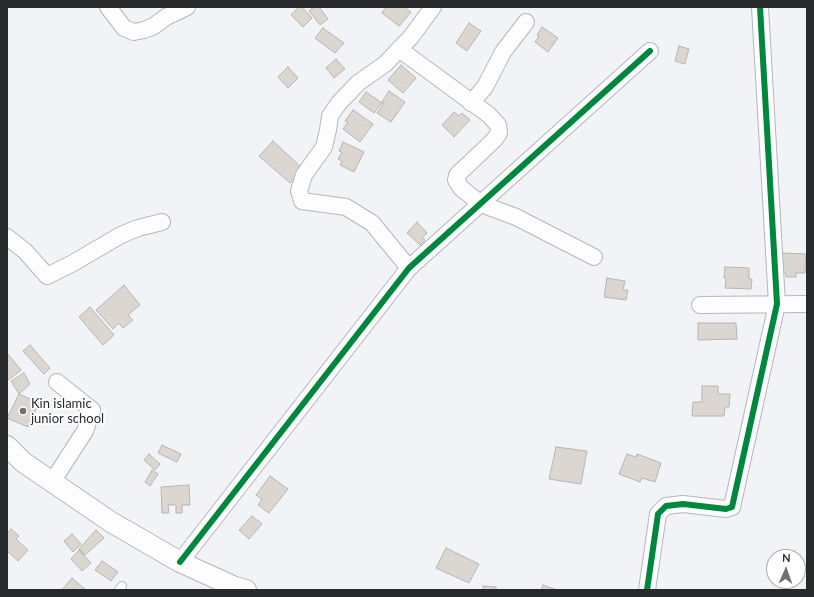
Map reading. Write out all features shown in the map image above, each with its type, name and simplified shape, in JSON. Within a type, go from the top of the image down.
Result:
[{"type":"street","points":[[108,7],[124,28],[134,32],[154,26],[166,17],[187,7]]},
{"type":"street","points":[[409,268],[372,223],[346,207],[302,200],[299,191],[304,175],[324,147],[330,116],[339,103],[358,83],[385,64],[411,37],[433,7]]},
{"type":"street","points":[[647,590],[658,514],[666,506],[683,504],[726,509],[732,507],[776,304],[760,7]]},
{"type":"street","points":[[472,103],[485,87],[503,52],[526,22]]},
{"type":"street","points":[[399,49],[489,115],[498,125],[499,133],[494,140],[456,176],[456,180],[461,188],[481,204],[516,217],[594,257]]},
{"type":"street","points":[[180,562],[409,268],[650,51]]},
{"type":"street","points":[[7,237],[25,251],[47,276],[74,264],[121,235],[162,222]]},
{"type":"street","points":[[700,305],[807,304]]},
{"type":"street","points":[[52,482],[85,431],[92,410],[57,382]]},
{"type":"street","points":[[7,446],[23,462],[110,522],[180,562],[235,587],[246,590]]},
{"type":"building","points":[[299,7],[302,7],[312,18],[303,27],[291,15]]},
{"type":"building","points":[[314,7],[319,7],[328,19],[320,25],[309,11]]},
{"type":"building","points":[[386,7],[404,7],[411,12],[399,26],[382,13]]},
{"type":"building","points":[[469,23],[481,31],[467,51],[456,43]]},
{"type":"building","points":[[542,27],[558,38],[548,52],[535,42]]},
{"type":"building","points":[[323,28],[344,43],[335,53],[315,38]]},
{"type":"building","points":[[679,46],[689,49],[685,64],[675,61]]},
{"type":"building","points":[[336,59],[345,69],[334,78],[326,68]]},
{"type":"building","points":[[401,65],[416,78],[403,93],[388,80]]},
{"type":"building","points":[[288,67],[298,78],[288,88],[278,77]]},
{"type":"building","points":[[389,91],[405,102],[391,122],[377,113],[384,103],[382,102]]},
{"type":"building","points":[[366,92],[382,103],[374,113],[359,102]]},
{"type":"building","points":[[353,110],[373,124],[360,142],[343,129],[348,122],[345,121]]},
{"type":"building","points":[[454,112],[459,116],[462,113],[470,120],[454,137],[442,125]]},
{"type":"building","points":[[273,141],[303,169],[290,183],[259,156]]},
{"type":"building","points":[[343,142],[364,152],[354,172],[340,165],[342,161],[338,159],[342,152],[339,151]]},
{"type":"building","points":[[417,222],[427,233],[422,238],[425,240],[420,245],[407,233]]},
{"type":"building","points":[[780,253],[806,254],[805,273],[796,273],[796,277],[786,277],[786,273],[779,273]]},
{"type":"building","points":[[725,267],[749,268],[749,279],[752,279],[751,289],[725,288]]},
{"type":"building","points":[[607,278],[625,281],[623,290],[628,290],[626,300],[604,297]]},
{"type":"building","points":[[124,285],[140,305],[128,315],[133,320],[123,328],[119,323],[113,329],[96,310]]},
{"type":"building","points":[[90,307],[114,335],[103,345],[79,317]]},
{"type":"building","points":[[698,323],[736,323],[737,339],[698,340]]},
{"type":"building","points":[[30,345],[50,368],[44,374],[23,351]]},
{"type":"building","points":[[7,353],[21,370],[7,381]]},
{"type":"building","points":[[24,373],[30,384],[19,394],[11,381]]},
{"type":"building","points":[[702,386],[718,386],[718,394],[730,394],[729,407],[725,407],[724,416],[692,416],[693,402],[702,402]]},
{"type":"building","name":"Kin islamic junior school","points":[[19,394],[39,403],[28,427],[7,418]]},
{"type":"building","points":[[162,445],[181,454],[177,462],[158,453]]},
{"type":"building","points":[[556,447],[587,451],[581,484],[549,479]]},
{"type":"building","points":[[149,454],[160,464],[155,470],[144,460]]},
{"type":"building","points":[[627,454],[636,457],[637,454],[661,463],[655,482],[642,478],[640,482],[619,474]]},
{"type":"building","points":[[152,470],[158,474],[150,486],[145,482]]},
{"type":"building","points":[[270,476],[288,489],[269,513],[258,505],[262,499],[256,495]]},
{"type":"building","points":[[189,485],[190,505],[182,505],[182,513],[176,513],[176,505],[168,505],[169,513],[162,513],[161,487]]},
{"type":"building","points":[[252,516],[262,524],[249,539],[239,530]]},
{"type":"building","points":[[11,529],[19,536],[16,539],[28,550],[18,561],[7,551],[7,534]]},
{"type":"building","points":[[96,530],[104,538],[85,555],[79,549]]},
{"type":"building","points":[[72,534],[81,544],[73,552],[64,541]]},
{"type":"building","points":[[446,548],[479,564],[469,583],[436,568]]},
{"type":"building","points":[[79,550],[91,563],[82,571],[71,559]]},
{"type":"building","points":[[102,561],[118,572],[111,581],[95,570]]},
{"type":"building","points":[[72,578],[86,590],[62,590]]},
{"type":"building","points":[[543,585],[557,590],[541,590]]},
{"type":"building","points":[[483,586],[496,587],[496,590],[483,590]]},
{"type":"cycle path","points":[[647,590],[658,514],[666,506],[683,504],[726,509],[732,507],[777,304],[760,7]]},
{"type":"cycle path","points":[[180,562],[409,268],[650,51]]},
{"type":"place","name":"Kin islamic junior school","points":[[23,411]]}]
